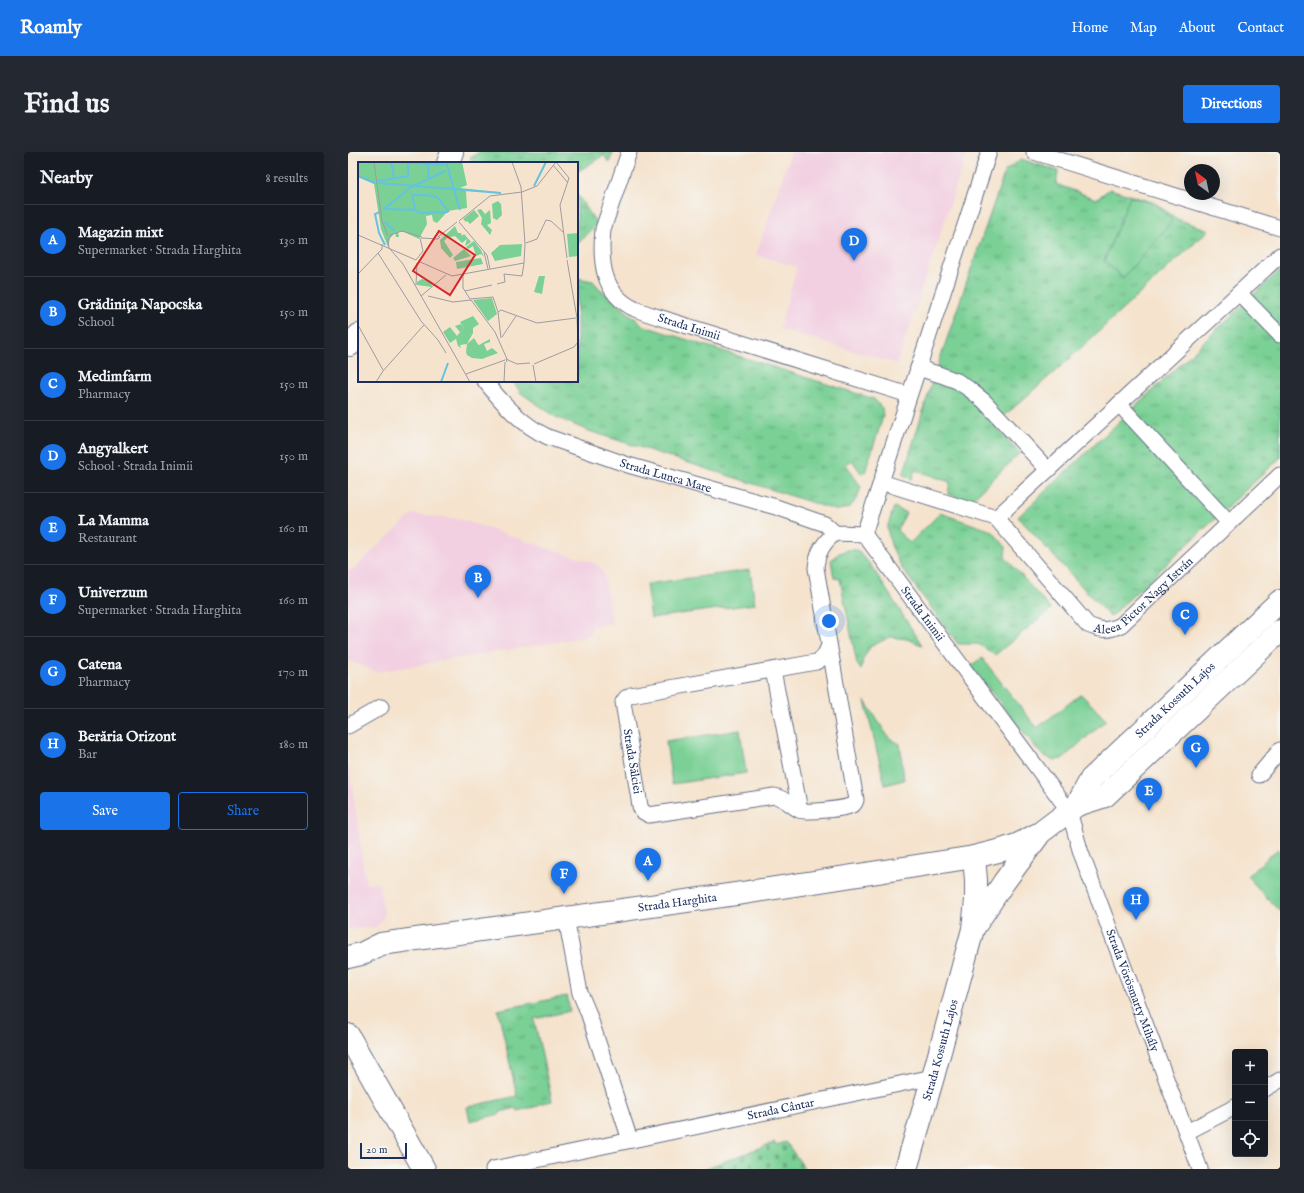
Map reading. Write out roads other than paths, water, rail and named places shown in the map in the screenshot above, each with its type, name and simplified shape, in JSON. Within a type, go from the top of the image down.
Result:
[{"type":"main road","points":[[448,162],[452,152]]},
{"type":"main road","name":"Strada Kossuth Lajos","points":[[1073,808],[1091,779],[1280,601]]},
{"type":"main road","name":"Strada Kossuth Lajos","points":[[973,929],[1004,882],[1040,834],[1073,808],[1104,796],[1280,632]]},
{"type":"main road","name":"Strada Kossuth Lajos","points":[[906,1169],[933,1077],[973,929],[976,900],[974,857],[1002,850],[1040,834]]},
{"type":"main road","name":"Strada Harghita","points":[[348,941],[364,941],[381,944],[743,893],[974,857]]},
{"type":"main road","name":"Strada Harghita","points":[[348,957],[361,954],[381,944]]},
{"type":"main road","points":[[348,1036],[424,1169]]},
{"type":"street","name":"Strada Inimii","points":[[629,152],[603,229],[602,242],[602,258],[605,276],[609,285],[620,300],[635,309],[671,321],[909,395]]},
{"type":"street","points":[[773,670],[800,810],[814,811],[854,805],[856,800],[816,568],[817,560],[826,540],[835,533],[864,534],[989,152]]},
{"type":"street","points":[[1034,152],[1280,228]]},
{"type":"street","points":[[881,482],[996,518],[1280,255]]},
{"type":"street","points":[[1239,293],[1280,335]]},
{"type":"street","points":[[918,368],[957,381],[969,389],[984,401],[1048,470]]},
{"type":"street","name":"Strada Lunca Mare","points":[[486,382],[510,410],[537,432],[548,437],[628,465],[782,509],[825,524],[835,533]]},
{"type":"street","points":[[1119,404],[1230,523]]},
{"type":"street","name":"Aleea Pictor Nagy István","points":[[996,518],[1088,625],[1100,630],[1111,630],[1121,624],[1280,475]]},
{"type":"street","name":"Strada Inimii","points":[[864,534],[1073,808]]},
{"type":"street","name":"Strada Sălciei","points":[[800,810],[780,797],[774,796],[649,814],[642,811],[623,702],[631,695],[820,661],[824,657],[829,645]]},
{"type":"street","points":[[348,726],[381,707]]},
{"type":"street","points":[[1259,775],[1280,750]]},
{"type":"street","name":"Strada Vörösmarty Mihály","points":[[1073,808],[1081,853],[1200,1169]]},
{"type":"street","points":[[566,918],[580,993],[588,1012],[630,1140]]},
{"type":"street","name":"Strada Cântar","points":[[493,1169],[933,1077]]},
{"type":"street","points":[[1268,1088],[1280,1080]]},
{"type":"street","points":[[1187,1132],[1232,1109]]},
{"type":"place","name":"Angyalkert","points":[[854,261]]},
{"type":"place","name":"Grădiniţa Napocska","points":[[478,598]]},
{"type":"place","name":"Medimfarm","points":[[1185,635]]},
{"type":"place","name":"Catena","points":[[1196,768]]},
{"type":"place","name":"La Mamma","points":[[1149,811]]},
{"type":"place","name":"Magazin mixt","points":[[648,881]]},
{"type":"place","name":"Univerzum","points":[[564,894]]},
{"type":"place","name":"Berăria Orizont","points":[[1136,920]]}]
